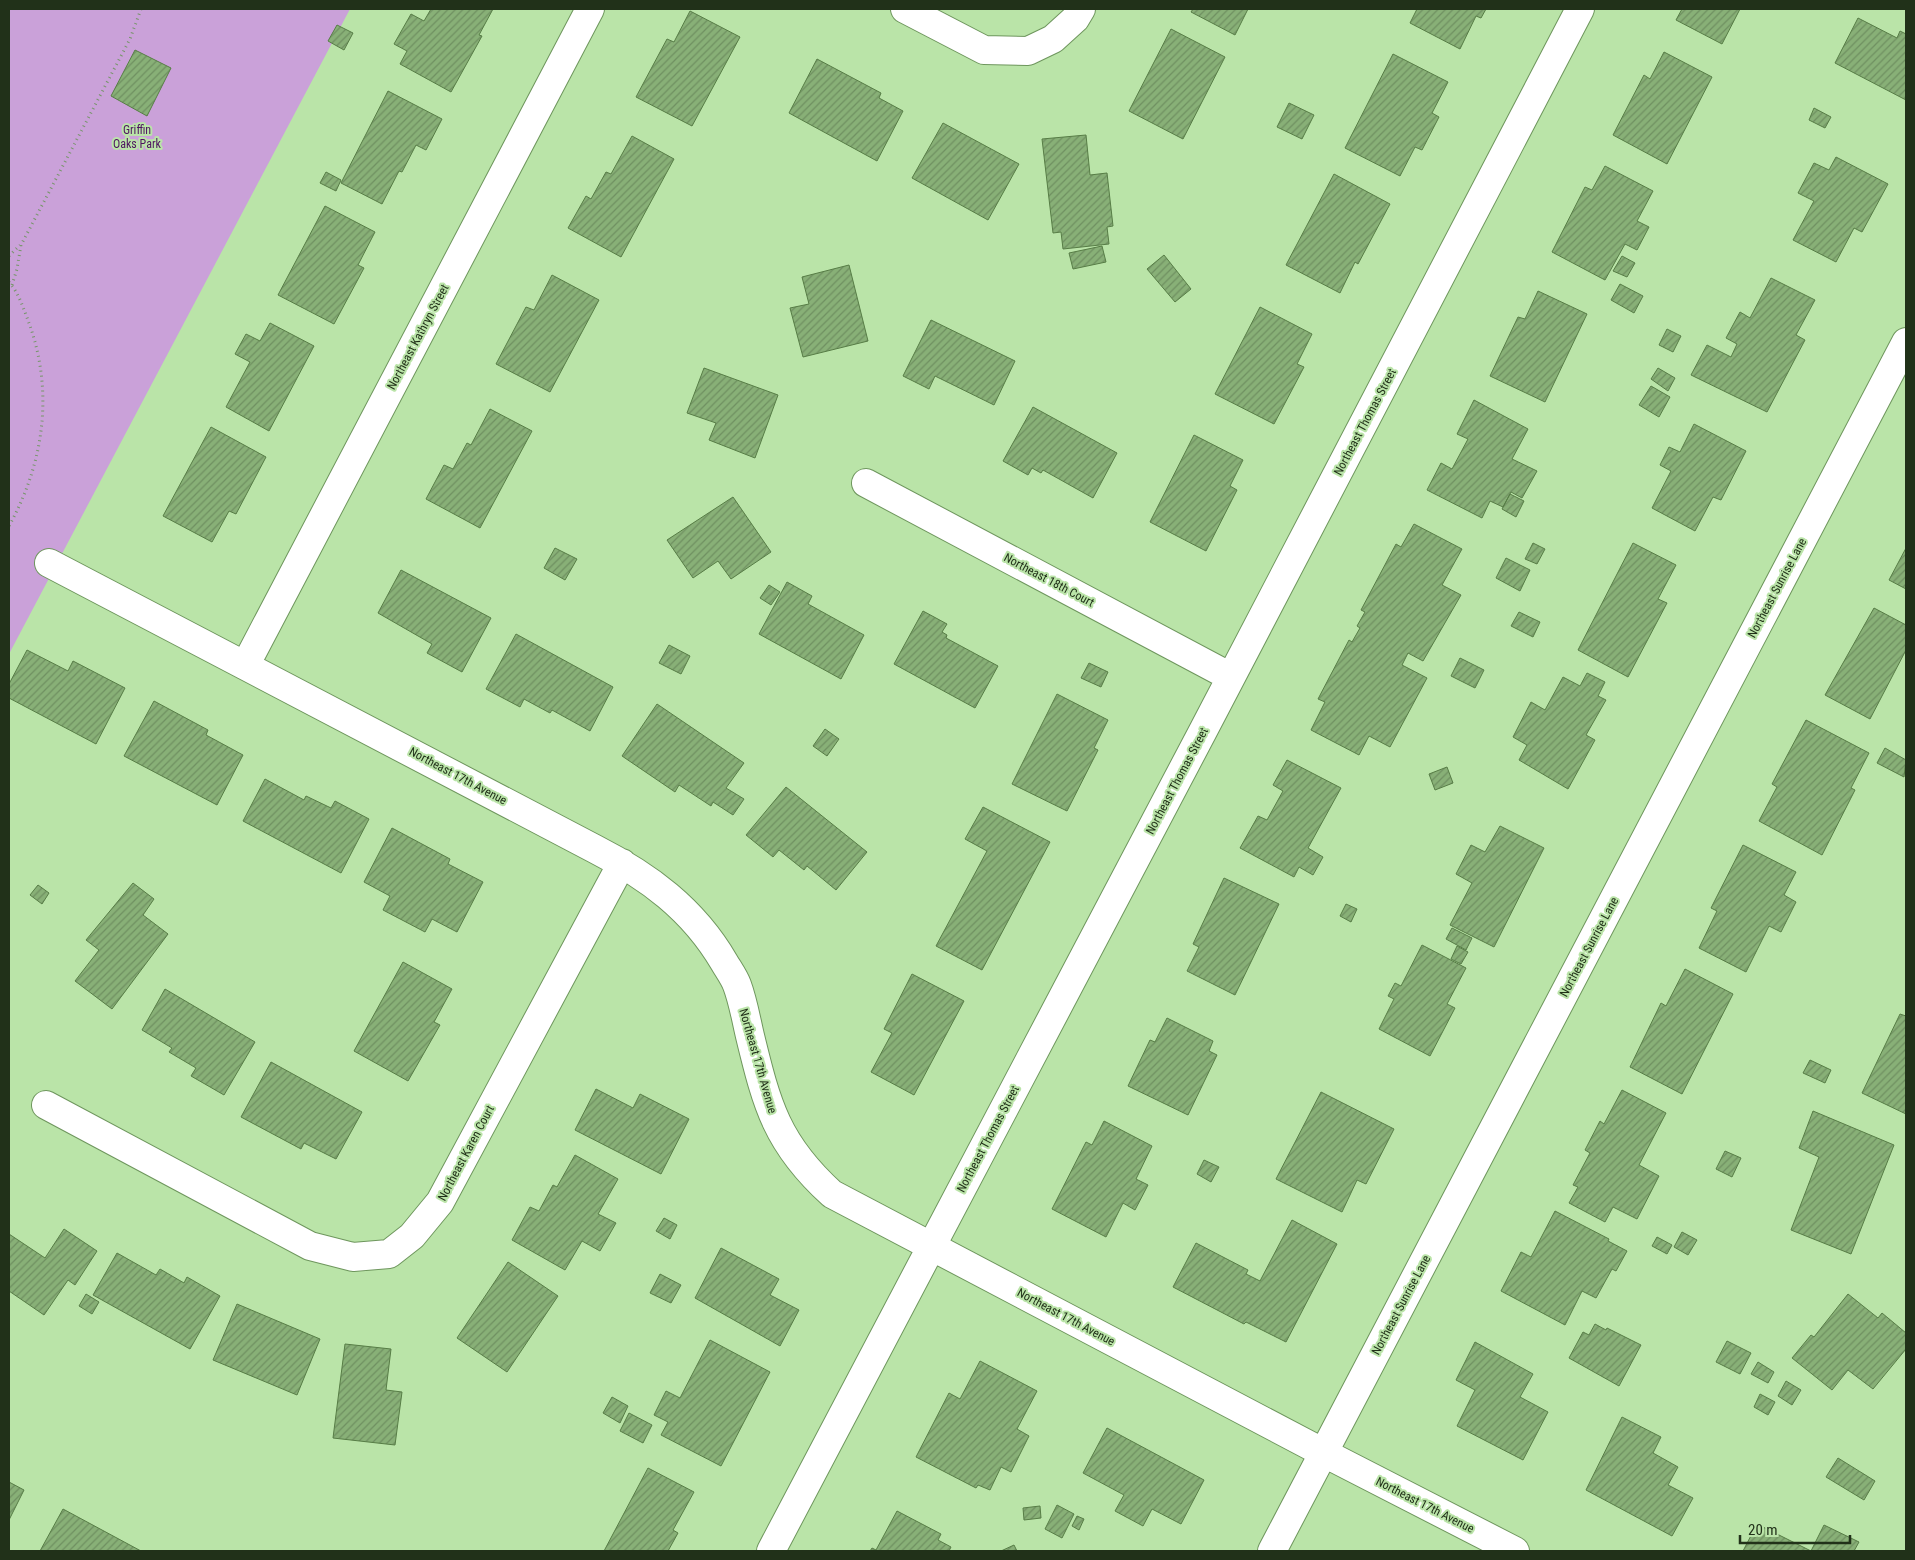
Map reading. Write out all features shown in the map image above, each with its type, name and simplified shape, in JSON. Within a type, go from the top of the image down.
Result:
[{"type":"street","name":"Northeast Kathryn Street","points":[[246,664],[590,9]]},
{"type":"street","points":[[905,9],[984,50],[1028,51],[1053,39],[1075,19],[1081,9]]},
{"type":"street","name":"Northeast Thomas Street","points":[[770,1551],[1231,677],[1580,9]]},
{"type":"street","name":"Northeast Sunrise Lane","points":[[1272,1551],[1906,342]]},
{"type":"street","name":"Northeast 18th Court","points":[[866,483],[1231,677]]},
{"type":"street","name":"Northeast 17th Avenue","points":[[49,563],[246,664],[622,863],[653,883],[690,914],[716,948],[737,984],[769,1109],[789,1147],[808,1172],[832,1194],[1514,1551]]},
{"type":"street","name":"Northeast Karen Court","points":[[46,1105],[310,1246],[353,1257],[389,1254],[412,1236],[440,1202],[622,863]]},
{"type":"path","points":[[9,256],[21,245],[130,39],[141,9]]},
{"type":"path","points":[[9,526],[31,475],[41,441],[44,415],[42,378],[38,356],[22,304],[10,284],[18,270],[21,245]]},
{"type":"green space","name":"Griffin Oaks Park","points":[[9,9],[350,9],[9,654]]},
{"type":"building","points":[[431,9],[493,9],[479,35],[482,36],[451,92],[400,64],[407,51],[394,44],[411,14],[424,21]]},
{"type":"building","points":[[1193,9],[1248,9],[1235,35],[1191,12]]},
{"type":"building","points":[[1417,9],[1486,9],[1481,18],[1476,16],[1460,49],[1410,23]]},
{"type":"building","points":[[1682,9],[1740,9],[1722,44],[1676,20]]},
{"type":"building","points":[[690,11],[740,37],[692,126],[636,97],[667,39],[674,42]]},
{"type":"building","points":[[1858,18],[1897,38],[1900,31],[1906,34],[1906,100],[1835,63]]},
{"type":"building","points":[[337,25],[353,33],[344,50],[328,41]]},
{"type":"building","points":[[1171,29],[1225,57],[1183,139],[1129,111]]},
{"type":"building","points":[[135,50],[171,68],[147,116],[111,96]]},
{"type":"building","points":[[1664,52],[1712,77],[1667,164],[1613,135],[1644,75],[1650,79]]},
{"type":"building","points":[[1393,54],[1448,82],[1432,113],[1439,117],[1422,150],[1415,147],[1400,176],[1345,148]]},
{"type":"building","points":[[817,59],[881,93],[879,98],[903,111],[877,161],[789,113]]},
{"type":"building","points":[[388,91],[442,119],[426,150],[416,145],[402,172],[399,171],[382,204],[341,183]]},
{"type":"building","points":[[1289,103],[1314,115],[1302,139],[1277,127]]},
{"type":"building","points":[[1814,108],[1831,117],[1825,128],[1809,120]]},
{"type":"building","points":[[943,123],[1019,164],[988,220],[912,178]]},
{"type":"building","points":[[1086,135],[1090,175],[1107,173],[1113,226],[1107,227],[1109,244],[1063,249],[1061,232],[1053,233],[1042,139]]},
{"type":"building","points":[[632,136],[674,159],[621,257],[568,228],[586,196],[591,199],[606,172],[611,174]]},
{"type":"building","points":[[1836,157],[1888,184],[1862,232],[1854,228],[1836,262],[1793,240],[1814,201],[1798,193],[1814,163],[1829,170]]},
{"type":"building","points":[[1605,166],[1653,191],[1637,221],[1649,227],[1637,250],[1625,244],[1605,280],[1552,252],[1585,187],[1592,190]]},
{"type":"building","points":[[326,172],[341,180],[336,191],[320,183]]},
{"type":"building","points":[[1334,174],[1390,204],[1358,264],[1355,262],[1340,293],[1286,265]]},
{"type":"building","points":[[325,206],[375,232],[358,265],[364,268],[334,324],[278,295]]},
{"type":"building","points":[[1102,246],[1106,262],[1073,269],[1069,253]]},
{"type":"building","points":[[1164,255],[1191,289],[1175,302],[1147,269]]},
{"type":"building","points":[[1622,256],[1635,263],[1627,277],[1613,271]]},
{"type":"building","points":[[849,265],[868,341],[803,357],[790,308],[809,304],[802,277]]},
{"type":"building","points":[[552,275],[599,300],[550,392],[496,364],[526,307],[534,310]]},
{"type":"building","points":[[1771,278],[1815,300],[1796,335],[1805,340],[1767,412],[1691,375],[1707,345],[1731,357],[1737,344],[1726,338],[1740,312],[1750,318]]},
{"type":"building","points":[[1620,284],[1643,296],[1634,313],[1611,300]]},
{"type":"building","points":[[1538,291],[1587,314],[1545,402],[1490,376],[1518,317],[1525,319]]},
{"type":"building","points":[[1260,307],[1312,334],[1297,364],[1304,367],[1274,424],[1215,394]]},
{"type":"building","points":[[931,320],[1015,361],[994,405],[935,376],[929,389],[903,376]]},
{"type":"building","points":[[270,323],[314,346],[269,431],[226,407],[250,362],[235,354],[246,334],[260,341]]},
{"type":"building","points":[[1667,329],[1681,336],[1673,352],[1659,345]]},
{"type":"building","points":[[704,368],[778,395],[755,458],[709,440],[716,423],[687,413]]},
{"type":"building","points":[[1658,368],[1675,378],[1668,391],[1651,379]]},
{"type":"building","points":[[1651,386],[1670,397],[1659,417],[1639,405]]},
{"type":"building","points":[[1474,400],[1528,429],[1512,459],[1537,471],[1522,498],[1511,492],[1503,507],[1490,501],[1482,518],[1427,490],[1441,463],[1452,469],[1468,439],[1457,434]]},
{"type":"building","points":[[1033,407],[1117,453],[1093,498],[1043,470],[1041,473],[1032,468],[1028,475],[1003,461]]},
{"type":"building","points":[[490,409],[532,431],[480,528],[426,499],[444,465],[453,469],[467,443],[471,445]]},
{"type":"building","points":[[1694,424],[1746,451],[1721,500],[1713,497],[1695,531],[1652,508],[1671,471],[1660,465],[1669,447],[1680,452]]},
{"type":"building","points":[[211,427],[266,457],[236,514],[229,511],[212,542],[163,516]]},
{"type":"building","points":[[1194,435],[1243,460],[1230,486],[1237,490],[1206,551],[1150,522]]},
{"type":"building","points":[[1510,494],[1524,501],[1516,517],[1502,509]]},
{"type":"building","points":[[733,497],[771,552],[731,579],[718,561],[693,578],[667,540]]},
{"type":"building","points":[[1414,524],[1462,549],[1442,585],[1461,595],[1423,661],[1408,653],[1402,665],[1427,678],[1390,747],[1369,736],[1359,755],[1311,730],[1325,702],[1318,699],[1349,640],[1352,642],[1360,628],[1357,626],[1365,612],[1361,610],[1396,544],[1401,547]]},
{"type":"building","points":[[1533,543],[1545,549],[1537,564],[1525,559]]},
{"type":"building","points":[[1633,543],[1676,565],[1658,599],[1667,603],[1628,677],[1578,650]]},
{"type":"building","points":[[555,548],[577,559],[565,580],[544,568]]},
{"type":"building","points":[[1906,548],[1906,589],[1889,580]]},
{"type":"building","points":[[1506,558],[1530,570],[1520,591],[1496,578]]},
{"type":"building","points":[[401,570],[491,618],[462,672],[427,653],[432,644],[378,613]]},
{"type":"building","points":[[787,582],[812,596],[808,604],[864,635],[841,679],[759,634]]},
{"type":"building","points":[[769,585],[780,592],[771,605],[760,598]]},
{"type":"building","points":[[1874,608],[1906,625],[1906,650],[1870,719],[1825,695]]},
{"type":"building","points":[[923,611],[947,624],[942,632],[947,635],[946,638],[998,666],[975,708],[894,664]]},
{"type":"building","points":[[1519,612],[1540,622],[1533,637],[1511,626]]},
{"type":"building","points":[[516,634],[613,687],[590,731],[552,710],[550,713],[524,699],[520,707],[486,689]]},
{"type":"building","points":[[669,645],[690,656],[681,674],[659,663]]},
{"type":"building","points":[[27,650],[68,671],[73,661],[125,688],[96,744],[9,698],[9,684]]},
{"type":"building","points":[[1460,658],[1484,670],[1475,688],[1451,676]]},
{"type":"building","points":[[1089,663],[1108,672],[1101,687],[1081,678]]},
{"type":"building","points":[[1587,673],[1605,682],[1598,696],[1606,700],[1586,735],[1595,740],[1568,789],[1519,760],[1527,745],[1513,737],[1531,702],[1545,710],[1563,677],[1580,686]]},
{"type":"building","points":[[1057,694],[1108,720],[1094,748],[1098,750],[1067,811],[1012,784]]},
{"type":"building","points":[[154,701],[208,730],[206,735],[243,755],[217,805],[124,756]]},
{"type":"building","points":[[657,704],[744,763],[726,788],[744,799],[733,815],[713,802],[711,806],[679,785],[675,792],[622,756]]},
{"type":"building","points":[[1806,720],[1869,753],[1851,788],[1855,790],[1822,855],[1759,821],[1777,787],[1772,784]]},
{"type":"building","points":[[825,729],[839,739],[827,756],[813,746]]},
{"type":"building","points":[[1885,748],[1906,760],[1904,777],[1877,763]]},
{"type":"building","points":[[1287,760],[1341,788],[1308,848],[1323,857],[1313,875],[1299,867],[1294,877],[1240,848],[1258,816],[1267,820],[1283,791],[1273,785]]},
{"type":"building","points":[[1447,767],[1453,783],[1435,790],[1429,774]]},
{"type":"building","points":[[265,779],[304,800],[306,796],[331,808],[335,801],[369,819],[341,873],[243,821]]},
{"type":"building","points":[[786,787],[867,852],[836,890],[807,866],[804,870],[779,850],[773,857],[746,835]]},
{"type":"building","points":[[983,807],[1050,842],[982,970],[936,946],[987,851],[965,839]]},
{"type":"building","points":[[1500,826],[1544,848],[1494,947],[1450,925],[1472,883],[1456,874],[1471,845],[1485,852]]},
{"type":"building","points":[[392,828],[450,859],[448,864],[483,882],[457,932],[432,919],[425,932],[383,910],[390,896],[364,882]]},
{"type":"building","points":[[1743,845],[1796,872],[1784,895],[1796,902],[1781,932],[1769,926],[1746,972],[1699,948],[1717,911],[1711,908]]},
{"type":"building","points":[[1224,878],[1279,904],[1235,995],[1187,971],[1199,947],[1193,944]]},
{"type":"building","points":[[133,883],[154,899],[143,915],[168,934],[112,1009],[75,981],[99,950],[86,940]]},
{"type":"building","points":[[38,885],[49,893],[42,904],[30,895]]},
{"type":"building","points":[[1346,904],[1357,909],[1351,922],[1340,916]]},
{"type":"building","points":[[1452,928],[1472,938],[1466,950],[1446,939]]},
{"type":"building","points":[[1422,945],[1466,968],[1447,1004],[1455,1008],[1430,1056],[1379,1029],[1394,999],[1388,996],[1395,983],[1401,986]]},
{"type":"building","points":[[1457,946],[1468,952],[1461,964],[1451,959]]},
{"type":"building","points":[[403,962],[452,989],[434,1022],[440,1025],[408,1081],[354,1051]]},
{"type":"building","points":[[1685,969],[1733,994],[1682,1094],[1630,1067],[1661,1003],[1666,1006]]},
{"type":"building","points":[[912,974],[964,1001],[914,1095],[871,1072],[892,1033],[884,1029]]},
{"type":"building","points":[[165,989],[255,1042],[224,1095],[191,1076],[196,1068],[169,1052],[172,1048],[142,1030]]},
{"type":"building","points":[[1900,1014],[1906,1016],[1906,1114],[1862,1093]]},
{"type":"building","points":[[1167,1018],[1213,1041],[1209,1051],[1217,1055],[1188,1115],[1128,1086],[1150,1040],[1155,1042]]},
{"type":"building","points":[[1810,1060],[1831,1070],[1825,1083],[1803,1073]]},
{"type":"building","points":[[271,1062],[362,1112],[336,1159],[304,1143],[301,1149],[241,1117]]},
{"type":"building","points":[[596,1089],[633,1108],[640,1094],[689,1119],[661,1174],[575,1130]]},
{"type":"building","points":[[1622,1090],[1666,1113],[1639,1165],[1659,1176],[1637,1219],[1613,1207],[1605,1222],[1569,1203],[1578,1187],[1573,1185],[1590,1153],[1585,1150],[1600,1121],[1604,1124]]},
{"type":"building","points":[[1321,1092],[1394,1129],[1366,1184],[1357,1180],[1342,1212],[1276,1179]]},
{"type":"building","points":[[1813,1111],[1894,1145],[1851,1254],[1791,1230],[1819,1157],[1799,1148]]},
{"type":"building","points":[[1104,1121],[1152,1146],[1136,1179],[1148,1185],[1135,1210],[1123,1203],[1106,1237],[1052,1209],[1086,1142],[1092,1145]]},
{"type":"building","points":[[1725,1151],[1741,1158],[1732,1177],[1716,1169]]},
{"type":"building","points":[[575,1155],[618,1179],[598,1214],[616,1223],[600,1251],[582,1241],[565,1270],[512,1240],[530,1207],[539,1211],[553,1185],[557,1187]]},
{"type":"building","points":[[1204,1160],[1219,1167],[1211,1182],[1197,1174]]},
{"type":"building","points":[[1555,1211],[1609,1239],[1608,1241],[1627,1251],[1616,1271],[1612,1269],[1596,1298],[1582,1291],[1565,1325],[1501,1291],[1521,1252],[1531,1257]]},
{"type":"building","points":[[664,1218],[677,1225],[670,1239],[656,1231]]},
{"type":"building","points":[[1292,1220],[1337,1244],[1286,1342],[1246,1322],[1244,1324],[1173,1287],[1196,1243],[1248,1270],[1246,1274],[1260,1281]]},
{"type":"building","points":[[64,1229],[97,1251],[75,1285],[68,1280],[44,1315],[9,1291],[9,1234],[45,1258]]},
{"type":"building","points":[[1682,1232],[1697,1240],[1688,1255],[1674,1247]]},
{"type":"building","points":[[1657,1237],[1672,1245],[1667,1254],[1652,1246]]},
{"type":"building","points":[[721,1248],[779,1279],[770,1295],[799,1310],[780,1346],[695,1298]]},
{"type":"building","points":[[117,1253],[156,1275],[160,1269],[184,1283],[187,1277],[220,1296],[190,1349],[93,1295]]},
{"type":"building","points":[[508,1262],[558,1296],[507,1372],[457,1338]]},
{"type":"building","points":[[660,1274],[681,1285],[671,1303],[650,1293]]},
{"type":"building","points":[[86,1294],[99,1302],[92,1314],[79,1306]]},
{"type":"building","points":[[1848,1294],[1878,1318],[1882,1313],[1906,1333],[1906,1349],[1873,1389],[1848,1370],[1832,1390],[1792,1358],[1811,1335],[1814,1337]]},
{"type":"building","points":[[237,1304],[320,1339],[297,1395],[213,1360]]},
{"type":"building","points":[[1595,1324],[1641,1345],[1619,1386],[1569,1358],[1583,1332],[1589,1335]]},
{"type":"building","points":[[710,1340],[770,1372],[721,1466],[661,1435],[668,1422],[654,1415],[666,1391],[680,1398]]},
{"type":"building","points":[[1727,1341],[1751,1353],[1740,1374],[1716,1362]]},
{"type":"building","points":[[1475,1342],[1533,1374],[1520,1397],[1548,1412],[1523,1460],[1457,1426],[1475,1390],[1456,1380]]},
{"type":"building","points":[[345,1344],[391,1349],[386,1390],[402,1392],[395,1445],[333,1438]]},
{"type":"building","points":[[980,1361],[1037,1391],[1017,1429],[1029,1436],[1011,1472],[1001,1467],[990,1490],[978,1485],[976,1488],[916,1457],[949,1393],[960,1399]]},
{"type":"building","points":[[1758,1362],[1774,1372],[1768,1383],[1751,1374]]},
{"type":"building","points":[[1786,1381],[1801,1390],[1792,1405],[1778,1396]]},
{"type":"building","points":[[1760,1394],[1775,1402],[1768,1415],[1754,1407]]},
{"type":"building","points":[[612,1397],[628,1406],[620,1423],[603,1413]]},
{"type":"building","points":[[629,1413],[652,1425],[643,1443],[620,1431]]},
{"type":"building","points":[[1622,1417],[1661,1437],[1653,1453],[1678,1467],[1668,1485],[1693,1498],[1672,1536],[1586,1490]]},
{"type":"building","points":[[1107,1428],[1204,1480],[1181,1524],[1152,1509],[1143,1526],[1115,1511],[1124,1495],[1083,1473]]},
{"type":"building","points":[[1838,1458],[1875,1481],[1864,1500],[1826,1477]]},
{"type":"building","points":[[648,1468],[694,1492],[673,1530],[678,1533],[668,1551],[604,1551]]},
{"type":"building","points":[[9,1482],[24,1490],[9,1520]]},
{"type":"building","points":[[1057,1505],[1074,1514],[1062,1538],[1045,1529]]},
{"type":"building","points":[[1040,1506],[1041,1518],[1024,1520],[1023,1508]]},
{"type":"building","points":[[63,1509],[141,1551],[40,1551]]},
{"type":"building","points":[[897,1511],[941,1534],[938,1540],[951,1547],[949,1551],[870,1551],[872,1548],[876,1550]]},
{"type":"building","points":[[1077,1516],[1084,1519],[1079,1530],[1072,1526]]},
{"type":"building","points":[[1757,1524],[1811,1551],[1743,1551]]},
{"type":"building","points":[[1824,1525],[1859,1542],[1854,1551],[1811,1551]]},
{"type":"building","points":[[1014,1545],[1017,1551],[1001,1551]]}]
